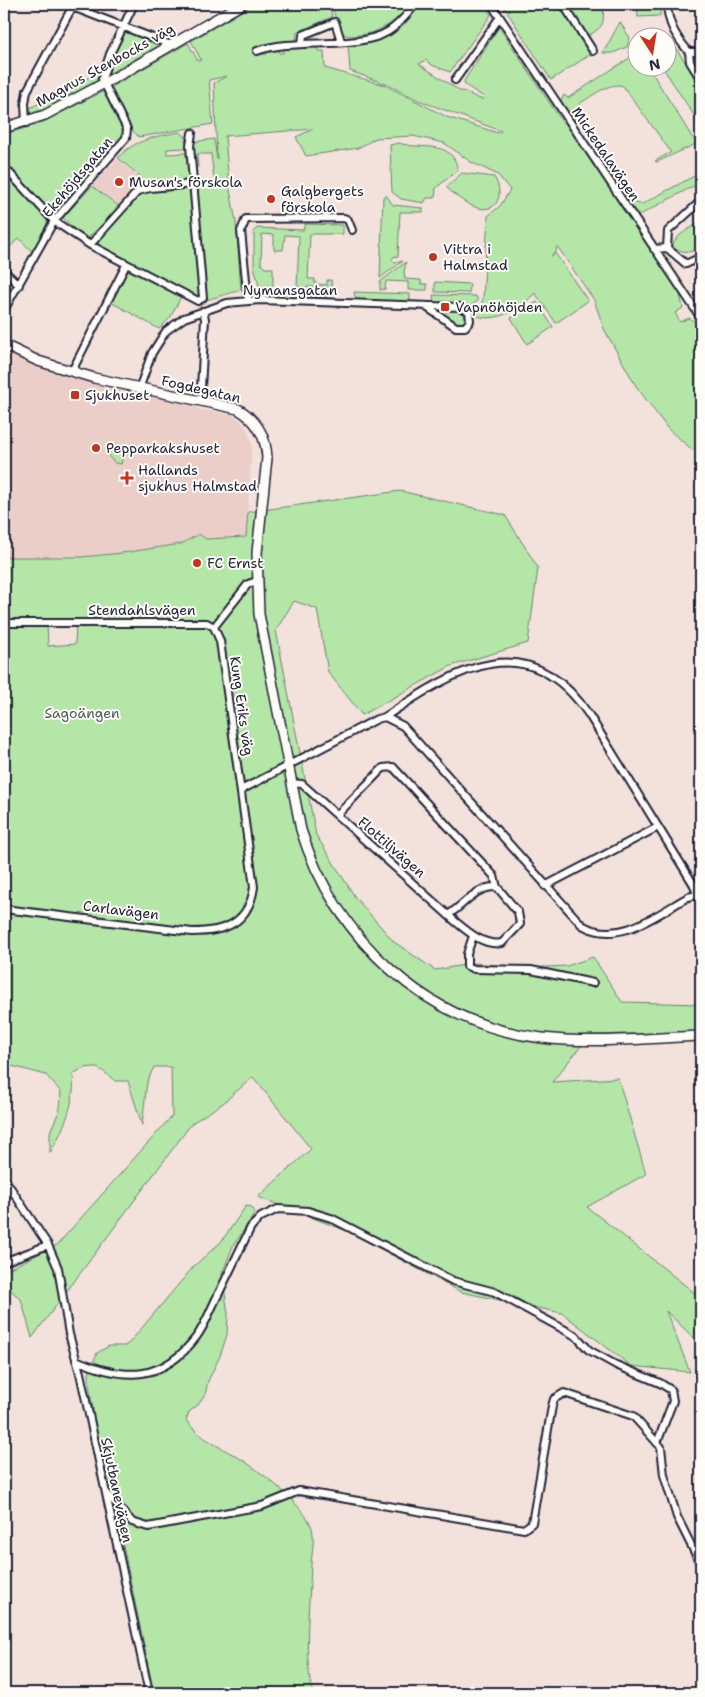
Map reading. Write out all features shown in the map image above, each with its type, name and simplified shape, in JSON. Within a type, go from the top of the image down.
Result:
[{"type":"street","points":[[65,4],[73,5],[170,45]]},
{"type":"street","points":[[104,84],[102,79],[107,62],[122,26],[134,4]]},
{"type":"street","name":"Magnus Stenbocks väg","points":[[4,128],[26,123],[104,84],[242,4]]},
{"type":"street","points":[[257,51],[278,46],[341,42],[369,38],[386,33],[397,25],[416,4]]},
{"type":"street","name":"Mickedalavägen","points":[[491,4],[701,318]]},
{"type":"street","points":[[563,4],[593,51]]},
{"type":"street","points":[[667,4],[668,16],[675,35],[689,52],[690,62],[701,80]]},
{"type":"street","points":[[26,123],[24,103],[27,91],[73,5]]},
{"type":"street","points":[[455,80],[500,17]]},
{"type":"street","points":[[302,44],[303,35],[335,22],[341,42]]},
{"type":"street","points":[[689,52],[701,52]]},
{"type":"street","name":"Ekehöjdsgatan","points":[[4,310],[54,220],[126,138],[127,129],[104,84]]},
{"type":"street","points":[[4,167],[54,220],[90,245],[195,301],[202,300],[190,139],[192,132]]},
{"type":"street","points":[[90,245],[138,191],[193,184]]},
{"type":"street","points":[[667,248],[668,231],[701,201]]},
{"type":"street","points":[[248,300],[241,231],[246,219],[344,218],[348,220],[352,230]]},
{"type":"street","points":[[654,249],[667,248],[686,264],[701,257]]},
{"type":"street","points":[[72,371],[126,265]]},
{"type":"street","points":[[4,271],[19,285]]},
{"type":"street","name":"Nymansgatan","points":[[139,389],[152,353],[166,331],[184,318],[227,304],[248,300],[424,306],[465,308],[470,321],[465,327],[456,327],[424,306]]},
{"type":"street","points":[[201,388],[205,319],[203,312]]},
{"type":"street","name":"Fogdegatan","points":[[4,346],[29,358],[72,371],[139,389],[238,409],[259,428],[265,442],[267,458],[258,542],[257,581],[263,639],[287,767],[307,850],[321,882],[339,911],[378,960],[429,999],[485,1025],[541,1038],[584,1040],[701,1036]]},
{"type":"street","name":"Stendahlsvägen","points":[[4,623],[207,623],[214,627],[248,584],[257,581]]},
{"type":"street","name":"Kung Eriks väg","points":[[214,627],[220,641],[254,887],[252,899],[246,910],[234,923]]},
{"type":"street","points":[[241,790],[377,719],[385,717],[444,682],[477,666],[500,662],[533,667],[550,674],[578,699],[699,895],[626,931],[609,934],[582,925],[403,726],[385,717]]},
{"type":"street","points":[[338,815],[384,768],[392,767],[494,876],[497,887],[518,912],[520,919],[519,928],[502,943],[488,942],[474,936],[467,966],[474,969],[531,970],[593,983]]},
{"type":"street","name":"Flottiljvägen","points":[[291,783],[302,784],[474,936]]},
{"type":"street","points":[[545,886],[658,827]]},
{"type":"street","points":[[448,915],[485,888],[497,887]]},
{"type":"street","name":"Carlavägen","points":[[4,909],[192,932],[214,932],[234,923]]},
{"type":"street","name":"Skjutbanevägen","points":[[4,1178],[48,1245],[58,1268],[69,1334],[106,1492],[149,1693]]},
{"type":"street","points":[[76,1360],[112,1373],[132,1376],[159,1369],[177,1359],[198,1335],[251,1227],[262,1217],[278,1208],[308,1211],[344,1224],[453,1281],[495,1292],[576,1336],[589,1350],[616,1365],[660,1383],[671,1390],[673,1400],[657,1443]]},
{"type":"street","points":[[4,1262],[48,1245]]},
{"type":"street","points":[[106,1492],[132,1522],[148,1527],[262,1506],[299,1491],[524,1529],[532,1523],[552,1406],[558,1395],[564,1393],[633,1416],[661,1447],[664,1475],[677,1517],[701,1565]]},
{"type":"shaded area","name":"Musan's förskola","points":[[117,159],[141,179],[144,185],[138,188],[121,207],[92,185]]},
{"type":"shaded area","name":"Hallands sjukhus Halmstad","points":[[4,339],[66,366],[147,386],[198,392],[197,409],[234,415],[247,429],[252,444],[246,536],[206,539],[194,536],[181,544],[82,557],[4,557]]},
{"type":"green space","points":[[254,4],[330,4],[332,17],[297,32],[296,41],[254,49],[254,55],[267,54],[267,49],[279,48],[279,53],[283,53],[283,48],[317,46],[318,51],[324,51],[325,68],[385,85],[447,117],[498,133],[501,131],[418,100],[389,85],[350,71],[348,44],[361,43],[389,33],[397,28],[420,4],[483,4],[491,15],[450,72],[432,65],[426,60],[419,64],[460,91],[483,99],[484,97],[465,85],[464,81],[499,27],[563,123],[566,121],[679,290],[683,308],[675,313],[680,322],[689,318],[701,326],[701,457],[668,429],[636,386],[604,329],[594,300],[557,246],[556,252],[551,256],[555,253],[588,301],[556,323],[535,293],[509,313],[485,318],[477,316],[483,299],[488,216],[500,206],[510,190],[498,175],[471,162],[444,143],[413,136],[376,138],[358,148],[306,156],[296,137],[313,129],[225,136],[229,185],[236,222],[241,290],[206,300],[197,190],[200,186],[218,184],[218,179],[214,179],[211,154],[197,154],[198,167],[196,167],[193,142],[214,139],[217,159],[214,83],[227,76],[209,80],[213,124],[139,137],[132,130],[111,91],[113,86],[188,43],[198,61],[201,60],[191,41]]},
{"type":"green space","points":[[332,4],[411,4],[394,21],[381,29],[366,34],[350,36],[341,30]]},
{"type":"green space","points":[[502,4],[559,4],[591,54],[551,80]]},
{"type":"green space","points":[[571,4],[603,4],[603,21],[600,27],[586,37],[572,15]]},
{"type":"green space","points":[[637,4],[660,4],[660,16],[638,17]]},
{"type":"green space","points":[[620,22],[628,35],[627,47],[613,53],[603,53]]},
{"type":"green space","points":[[127,30],[162,44],[110,73],[110,63],[114,50],[120,37]]},
{"type":"green space","points":[[678,52],[701,86],[701,126],[670,78],[678,78]]},
{"type":"green space","points":[[628,59],[628,78],[655,78],[692,137],[698,143],[657,162],[655,161],[671,152],[623,86],[618,85],[607,88],[579,104],[583,118],[573,122],[560,102],[564,95],[568,98]]},
{"type":"green space","points":[[101,71],[96,82],[35,115],[30,113],[30,108]]},
{"type":"green space","points":[[102,92],[105,93],[124,130],[124,136],[57,213],[54,214],[4,161],[4,134],[37,125]]},
{"type":"green space","points":[[180,132],[185,136],[186,148],[167,149],[167,154],[186,153],[189,177],[185,181],[145,185],[142,178],[118,158],[138,143],[154,137]]},
{"type":"green space","points":[[399,143],[443,150],[449,153],[455,160],[458,170],[436,188],[435,198],[427,198],[424,203],[401,199],[392,192],[390,145]]},
{"type":"green space","points":[[4,172],[47,218],[47,224],[33,253],[19,238],[4,253]]},
{"type":"green space","points":[[462,173],[494,177],[499,190],[499,196],[494,206],[483,209],[475,207],[463,201],[446,187]]},
{"type":"green space","points":[[696,175],[701,178],[701,182],[636,217],[620,192],[627,194],[635,203],[642,204]]},
{"type":"green space","points":[[92,186],[120,207],[88,238],[76,231],[63,218]]},
{"type":"green space","points":[[186,188],[191,191],[200,295],[198,297],[96,243],[142,192]]},
{"type":"green space","points":[[386,195],[393,205],[423,208],[423,212],[400,212],[398,257],[394,256],[392,260],[395,263],[403,261],[380,278],[383,197]]},
{"type":"green space","points":[[701,221],[701,249],[689,252],[672,249],[675,240],[679,236]]},
{"type":"green space","points":[[305,224],[343,225],[343,234],[310,234],[308,279],[315,279],[315,284],[327,285],[327,280],[331,280],[332,287],[297,287],[299,236],[285,235],[283,250],[274,250],[274,235],[262,234],[261,264],[265,268],[273,268],[273,286],[259,286],[254,266],[254,231],[257,228],[303,230]]},
{"type":"green space","points":[[406,262],[405,279],[421,280],[421,284],[427,284],[427,290],[408,290],[408,282],[386,281],[385,289],[380,290],[380,282]]},
{"type":"green space","points":[[131,271],[181,297],[170,318],[159,329],[111,302],[127,272]]},
{"type":"green space","points":[[435,282],[470,284],[469,293],[435,292]]},
{"type":"green space","points":[[282,289],[333,291],[332,297],[283,297]]},
{"type":"green space","points":[[354,292],[410,294],[410,302],[356,300]]},
{"type":"green space","points":[[433,295],[476,296],[478,301],[469,307],[462,303],[434,302]]},
{"type":"green space","points":[[537,302],[553,327],[527,344],[511,318]]},
{"type":"green space","points":[[442,309],[458,310],[464,313],[466,321],[463,324],[457,324],[441,313]]},
{"type":"green space","points":[[111,444],[133,450],[134,455],[132,457],[132,453],[123,456],[121,464],[115,463],[109,457],[108,446]]},
{"type":"green space","name":"Sagoängen","points":[[400,491],[505,515],[538,568],[528,643],[451,666],[362,715],[328,672],[317,609],[294,601],[276,630],[316,835],[355,897],[394,942],[435,970],[476,963],[526,968],[567,966],[593,957],[622,1002],[701,1004],[701,1032],[590,1035],[552,1082],[618,1078],[646,1174],[587,1207],[701,1298],[701,1345],[666,1311],[690,1372],[631,1366],[562,1313],[461,1292],[347,1231],[258,1197],[311,1149],[253,1077],[222,1104],[192,1123],[32,1338],[21,1299],[4,1285],[4,1271],[57,1245],[172,1116],[171,1067],[154,1067],[147,1082],[142,1125],[128,1081],[115,1081],[100,1069],[85,1068],[73,1074],[71,1105],[60,1134],[50,1153],[50,1132],[60,1109],[61,1092],[46,1075],[4,1064],[4,557],[82,557],[122,553],[181,544],[199,534],[206,539],[246,537],[248,512]],"holes":[[[47,624],[76,625],[75,644],[48,646]]]},
{"type":"green space","points":[[246,1206],[252,1207],[255,1213],[233,1246],[222,1274],[228,1314],[227,1335],[220,1356],[208,1381],[205,1395],[198,1405],[189,1412],[186,1420],[198,1433],[244,1461],[271,1481],[298,1506],[312,1527],[313,1543],[308,1612],[308,1665],[314,1693],[154,1693],[111,1488],[98,1442],[89,1373],[97,1353],[109,1346],[125,1346],[130,1342],[194,1266],[221,1242]]},
{"type":"place","name":"Musan's förskola","points":[[119,182]]},
{"type":"place","name":"Galgbergets förskola","points":[[271,199]]},
{"type":"place","name":"Vittra i Halmstad","points":[[433,257]]},
{"type":"place","name":"Vapnöhöjden","points":[[445,307]]},
{"type":"place","name":"Sjukhuset","points":[[75,395]]},
{"type":"place","name":"Pepparkakshuset","points":[[96,448]]},
{"type":"place","name":"Hallands sjukhus Halmstad","points":[[127,478]]},
{"type":"place","name":"FC Ernst","points":[[197,563]]}]
